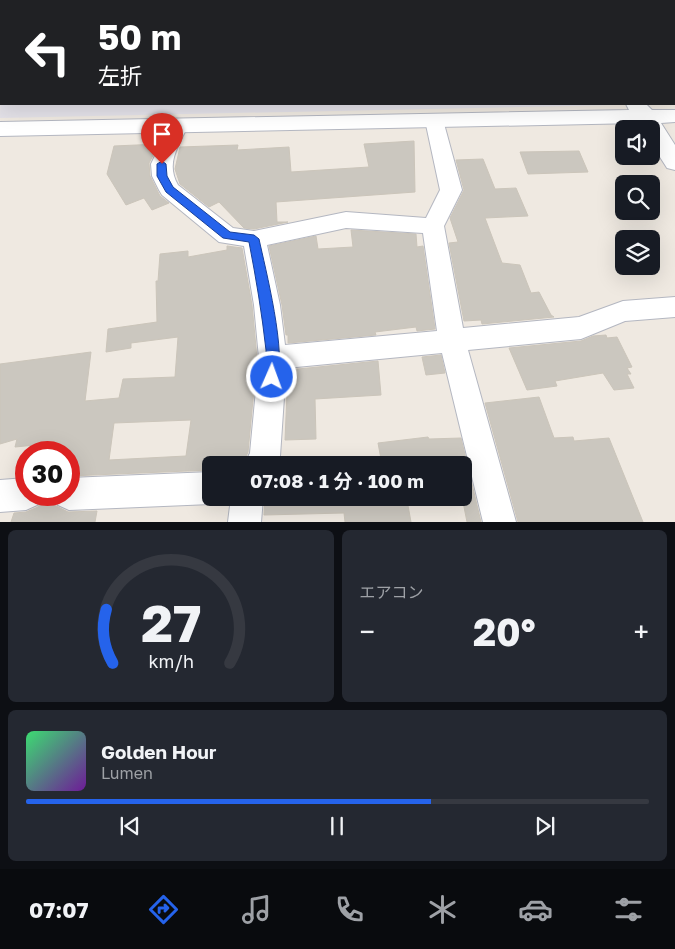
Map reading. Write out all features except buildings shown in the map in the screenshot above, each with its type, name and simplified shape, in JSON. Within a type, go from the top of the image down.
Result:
[{"type":"street","points":[[0,129],[434,120],[640,110],[675,116]]},
{"type":"street","points":[[640,110],[675,163]]},
{"type":"street","points":[[434,120],[451,190],[433,226],[452,342],[500,522]]},
{"type":"street","points":[[179,124],[162,164],[162,176],[170,190],[227,236],[254,239],[346,220],[433,226]]},
{"type":"street","points":[[254,239],[267,306],[273,358],[265,456]]},
{"type":"street","points":[[273,358],[581,328],[624,311],[675,307]]},
{"type":"street","points":[[80,494],[202,488]]},
{"type":"street","points":[[0,496],[15,495]]},
{"type":"street","points":[[244,522],[245,506]]},
{"type":"shaded area","points":[[0,105],[617,105],[0,118]]},
{"type":"route","points":[[162,164],[162,176],[170,190],[227,236],[254,239],[267,306],[273,358],[272,377]]}]
